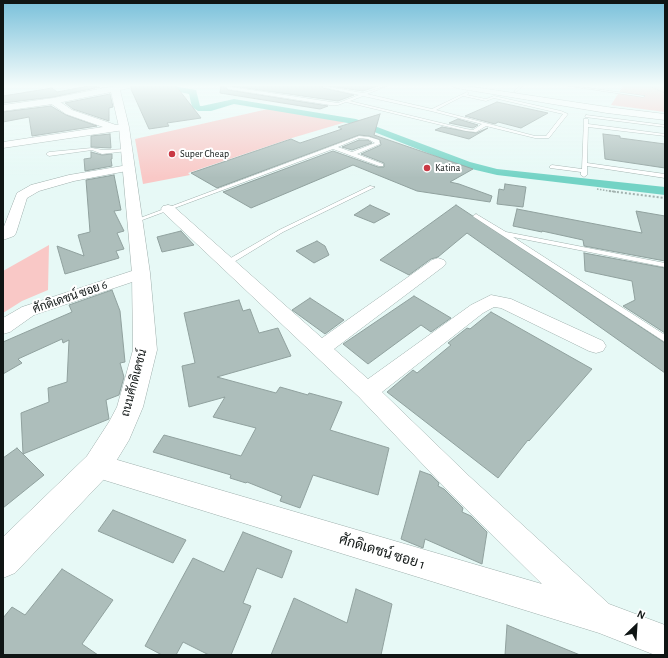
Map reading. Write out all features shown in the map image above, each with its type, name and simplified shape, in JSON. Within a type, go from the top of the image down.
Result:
[{"type":"main road","name":"ถนนศักดิเดชน์","points":[[3,561],[97,466],[119,431],[130,407],[145,350],[141,273],[128,159],[119,127],[119,117]]},
{"type":"street","points":[[85,117],[119,127]]},
{"type":"street","points":[[3,145],[119,127]]},
{"type":"street","points":[[3,236],[9,233],[21,196],[35,188],[73,178],[128,159]]},
{"type":"street","points":[[168,209],[367,391],[460,485],[600,617]]},
{"type":"street","points":[[321,349],[438,263]]},
{"type":"street","name":"ศักดิเดชน์ ซอย 6","points":[[3,327],[28,311],[141,273]]},
{"type":"street","points":[[367,391],[477,309],[490,301],[505,303],[596,346]]},
{"type":"street","name":"ศักดิเดชน์ ซอย 1","points":[[97,466],[600,617],[665,642]]},
{"type":"lane","points":[[411,117],[474,131],[486,124]]},
{"type":"lane","points":[[458,117],[534,137],[547,137],[564,117]]},
{"type":"lane","points":[[552,167],[584,173],[586,117]]},
{"type":"lane","points":[[592,117],[665,126]]},
{"type":"lane","points":[[586,124],[665,135]]},
{"type":"lane","points":[[135,221],[359,137],[377,141],[378,144],[352,154]]},
{"type":"lane","points":[[334,147],[380,165]]},
{"type":"lane","points":[[49,154],[92,149],[128,159]]},
{"type":"lane","points":[[585,164],[665,176]]},
{"type":"lane","points":[[226,263],[281,231],[372,187]]},
{"type":"lane","points":[[476,216],[665,339]]},
{"type":"lane","points":[[503,233],[665,265]]},
{"type":"path","points":[[597,189],[665,198]]},
{"type":"shaded area","points":[[234,117],[314,117],[346,122],[292,138],[188,173],[190,175],[143,184],[135,139]]},
{"type":"shaded area","points":[[49,245],[48,290],[22,301],[3,313],[3,271]]},
{"type":"building","points":[[3,117],[71,117],[97,126],[32,136],[29,117],[3,122]]},
{"type":"building","points":[[96,117],[109,117],[109,121]]},
{"type":"building","points":[[143,117],[200,117],[201,118],[167,123],[169,126],[149,129]]},
{"type":"building","points":[[371,117],[379,117],[374,135],[473,169],[450,182],[492,196],[490,202],[417,191],[353,165],[251,208],[223,192],[333,151],[378,167],[384,167],[384,163],[361,154],[381,145],[380,140],[369,136],[359,135],[217,188],[191,173],[291,139],[300,143],[342,129],[338,127]]},
{"type":"building","points":[[468,117],[541,117],[521,128],[498,122],[495,124]]},
{"type":"building","points":[[458,119],[478,125],[473,128],[449,123]]},
{"type":"building","points":[[442,127],[476,133],[488,128],[469,139],[435,130]]},
{"type":"building","points":[[110,134],[111,148],[91,147],[91,136]]},
{"type":"building","points":[[603,134],[620,136],[620,138],[665,144],[665,168],[605,159]]},
{"type":"building","points":[[359,140],[368,140],[372,143],[352,150],[342,147]]},
{"type":"building","points":[[91,152],[102,155],[112,154],[112,166],[85,171],[84,159],[91,158]]},
{"type":"building","points":[[114,175],[121,210],[114,211],[124,231],[117,233],[124,249],[116,251],[119,258],[65,274],[57,246],[84,256],[78,235],[90,232],[86,180]]},
{"type":"building","points":[[505,184],[526,187],[523,207],[497,204],[499,189],[504,190]]},
{"type":"building","points":[[370,205],[390,214],[374,223],[354,215]]},
{"type":"building","points":[[456,205],[665,343],[665,373],[467,233],[438,257],[431,259],[409,275],[380,260]]},
{"type":"building","points":[[517,209],[642,233],[636,211],[665,216],[665,261],[584,246],[583,240],[513,226]]},
{"type":"building","points":[[181,231],[194,245],[162,252],[157,237]]},
{"type":"building","points":[[317,241],[325,246],[329,255],[314,263],[296,251]]},
{"type":"building","points":[[584,253],[665,268],[665,333],[623,306],[635,300],[632,281],[585,271]]},
{"type":"building","points":[[112,290],[120,311],[125,362],[120,363],[124,377],[119,395],[106,400],[109,419],[23,454],[21,413],[49,402],[48,388],[67,382],[69,340],[63,343],[62,339],[18,359],[22,363],[3,374],[3,342],[72,312],[69,305]]},
{"type":"building","points":[[414,296],[451,318],[431,332],[421,325],[368,364],[343,344]]},
{"type":"building","points":[[310,298],[344,320],[325,334],[292,310]]},
{"type":"building","points":[[239,300],[243,311],[250,309],[259,333],[278,328],[291,356],[217,377],[276,393],[280,387],[342,402],[330,430],[389,448],[378,495],[313,475],[300,508],[280,501],[282,496],[247,482],[246,483],[230,478],[231,475],[153,452],[164,435],[241,456],[256,428],[213,417],[225,397],[189,407],[182,366],[195,363],[184,313]]},
{"type":"building","points":[[491,312],[592,369],[529,441],[528,440],[498,478],[387,392],[413,370],[417,373],[451,345],[448,343],[467,328],[470,329]]},
{"type":"building","points":[[17,448],[44,475],[3,508],[3,458]]},
{"type":"building","points":[[420,471],[431,475],[439,483],[438,486],[444,489],[463,508],[462,512],[471,516],[487,532],[482,564],[425,539],[423,548],[401,539]]},
{"type":"building","points":[[113,510],[186,540],[173,563],[98,531]]},
{"type":"building","points":[[243,532],[292,551],[282,578],[257,568],[243,603],[251,606],[231,655],[209,655],[183,642],[176,655],[162,655],[145,646],[193,558],[224,572]]},
{"type":"building","points":[[62,569],[113,600],[82,644],[98,655],[3,655],[3,618],[12,607],[25,615]]},
{"type":"building","points":[[356,589],[392,604],[381,655],[271,655],[294,598],[347,623]]},
{"type":"building","points":[[507,625],[580,655],[505,655]]},
{"type":"waterway","points":[[325,117],[356,122],[467,165],[497,172],[665,191]]},
{"type":"place","name":"Super Cheap","points":[[172,154]]},
{"type":"place","name":"Katina","points":[[427,168]]}]
